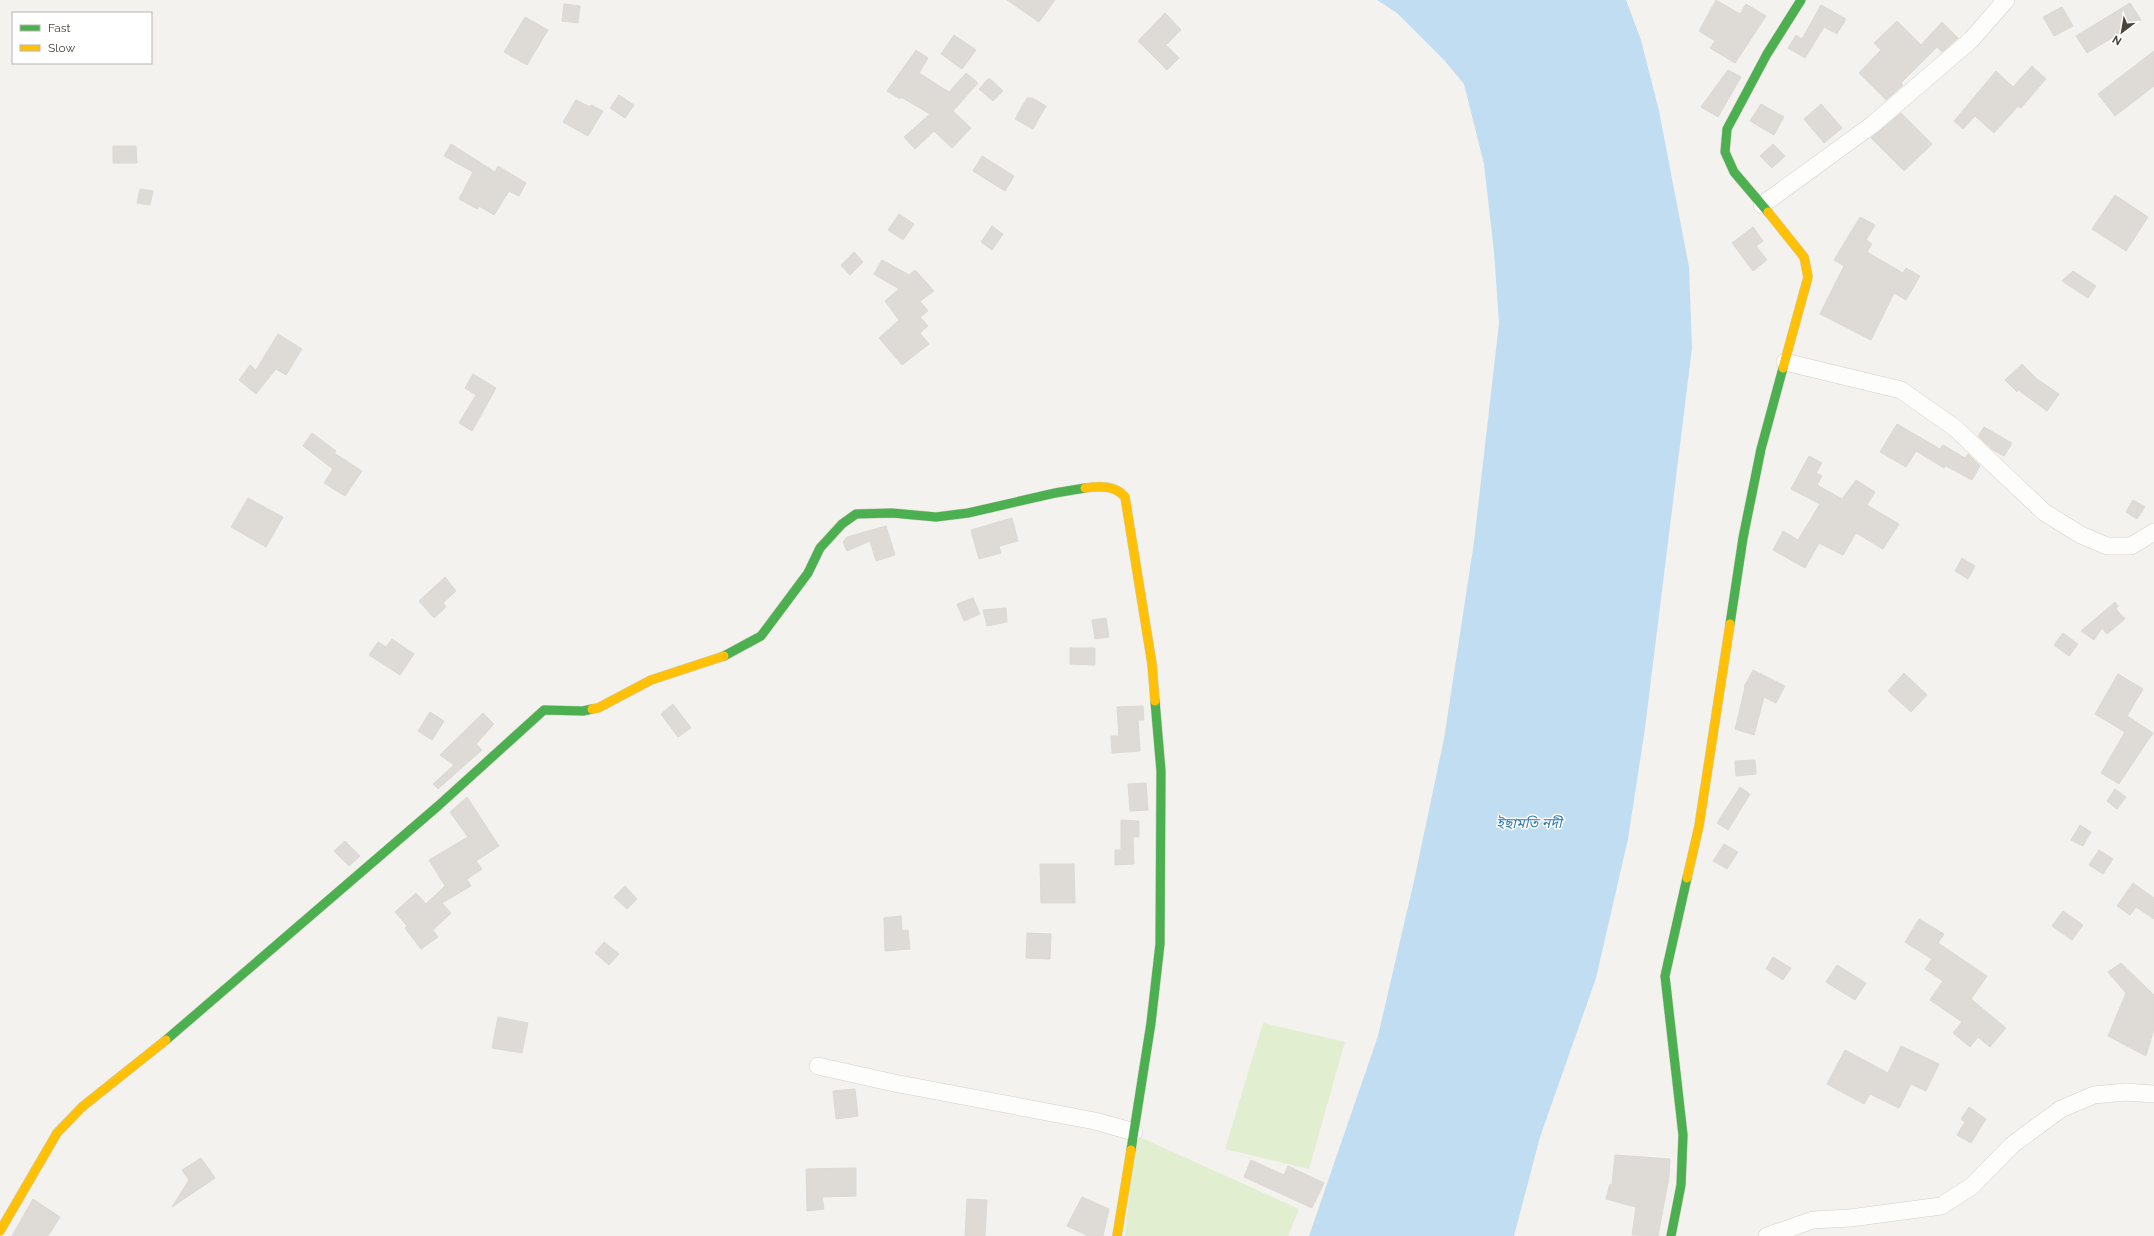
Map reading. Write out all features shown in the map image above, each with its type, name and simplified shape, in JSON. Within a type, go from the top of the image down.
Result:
[{"type":"street","points":[[1671,1236],[1681,1185],[1683,1135],[1665,976],[1699,826],[1744,531],[1761,449],[1808,277],[1804,257],[1734,172],[1725,152],[1727,129],[1767,54],[1801,0]]},
{"type":"street","points":[[1762,205],[1872,125],[1971,40],[2006,0]]},
{"type":"street","points":[[1784,362],[1901,390],[1956,428],[2044,512],[2081,535],[2107,546],[2131,546],[2154,532]]},
{"type":"street","points":[[0,1231],[57,1133],[82,1107],[186,1024],[438,806],[544,710],[558,709],[583,711],[598,708],[651,680],[732,654],[761,636],[808,573],[820,548],[842,524],[856,514],[892,513],[942,516],[968,513],[1055,493],[1088,488],[1108,487],[1120,491],[1125,497],[1152,664],[1160,771],[1160,944],[1134,1132],[1117,1236]]},
{"type":"street","points":[[818,1066],[894,1083],[1095,1121],[1134,1132]]},
{"type":"street","points":[[1767,1236],[1814,1220],[1850,1218],[1941,1206],[1972,1186],[2012,1145],[2061,1109],[2094,1095],[2126,1092],[2154,1094]]},
{"type":"green space","points":[[1263,1023],[1345,1042],[1309,1169],[1225,1149]]},
{"type":"green space","points":[[1135,1135],[1299,1209],[1288,1236],[1125,1236]]},
{"type":"water","name":"ইছামতি নদী","points":[[1377,0],[1626,0],[1641,40],[1659,111],[1689,267],[1692,348],[1645,728],[1628,839],[1596,978],[1540,1137],[1514,1236],[1309,1236],[1378,1036],[1414,881],[1444,739],[1474,542],[1499,323],[1494,252],[1484,164],[1464,84],[1444,60],[1397,13]]},
{"type":"building","points":[[1007,0],[1055,0],[1039,22]]},
{"type":"building","points":[[1716,0],[1740,14],[1746,4],[1766,16],[1735,63],[1710,48],[1715,41],[1699,31]]},
{"type":"building","points":[[2130,3],[2141,20],[2087,53],[2076,36]]},
{"type":"building","points":[[564,4],[580,6],[578,23],[562,21]]},
{"type":"building","points":[[1821,5],[1846,19],[1837,34],[1824,27],[1805,58],[1788,48],[1796,35],[1802,39]]},
{"type":"building","points":[[2062,7],[2073,26],[2054,36],[2043,17]]},
{"type":"building","points":[[1165,13],[1181,30],[1166,45],[1179,58],[1167,70],[1138,41]]},
{"type":"building","points":[[525,17],[548,30],[527,65],[504,52]]},
{"type":"building","points":[[1897,21],[1921,45],[1942,22],[1958,38],[1942,52],[1937,47],[1901,83],[1903,85],[1886,100],[1859,73],[1881,50],[1874,43]]},
{"type":"building","points":[[954,35],[976,50],[962,69],[941,54]]},
{"type":"building","points":[[916,50],[928,58],[919,73],[949,92],[966,73],[978,83],[953,111],[971,128],[952,148],[934,131],[915,149],[904,137],[930,114],[901,97],[900,99],[887,91]]},
{"type":"building","points":[[2154,51],[2154,86],[2115,116],[2098,94]]},
{"type":"building","points":[[2032,66],[2046,79],[2021,108],[2018,106],[1994,133],[1975,116],[1963,129],[1954,121],[1996,71],[2013,87]]},
{"type":"building","points":[[1728,70],[1741,77],[1718,117],[1701,107]]},
{"type":"building","points":[[989,78],[1003,91],[993,101],[979,89]]},
{"type":"building","points":[[619,95],[634,105],[625,118],[610,108]]},
{"type":"building","points":[[1027,98],[1032,98],[1046,106],[1033,129],[1015,119]]},
{"type":"building","points":[[576,100],[590,107],[591,105],[603,111],[588,136],[563,122]]},
{"type":"building","points":[[1761,104],[1784,117],[1774,135],[1750,121]]},
{"type":"building","points":[[1821,104],[1842,128],[1824,143],[1804,119]]},
{"type":"building","points":[[1901,113],[1932,144],[1904,171],[1871,138]]},
{"type":"building","points":[[451,144],[495,172],[498,166],[526,183],[519,196],[509,191],[494,215],[479,206],[477,209],[459,199],[473,172],[444,156]]},
{"type":"building","points":[[1773,144],[1785,156],[1772,168],[1760,156]]},
{"type":"building","points":[[113,146],[136,146],[137,163],[113,163]]},
{"type":"building","points":[[982,156],[1014,176],[1005,191],[973,171]]},
{"type":"building","points":[[140,189],[153,191],[150,205],[137,203]]},
{"type":"building","points":[[2115,195],[2148,217],[2126,251],[2092,229]]},
{"type":"building","points":[[899,214],[914,224],[903,240],[888,230]]},
{"type":"building","points":[[1860,217],[1875,225],[1866,240],[1872,244],[1867,252],[1903,273],[1906,268],[1920,276],[1906,300],[1894,293],[1871,340],[1820,314],[1844,266],[1834,260]]},
{"type":"building","points":[[992,226],[1003,234],[992,250],[981,242]]},
{"type":"building","points":[[1753,227],[1763,241],[1756,246],[1767,260],[1753,271],[1732,243]]},
{"type":"building","points":[[854,252],[863,262],[850,275],[841,265]]},
{"type":"building","points":[[882,260],[909,275],[915,270],[934,291],[920,301],[928,311],[920,317],[928,326],[920,333],[929,344],[902,365],[879,338],[899,320],[885,301],[899,289],[874,274]]},
{"type":"building","points":[[2073,271],[2096,286],[2088,298],[2062,281]]},
{"type":"building","points":[[278,334],[302,349],[286,375],[276,369],[256,394],[239,380],[250,365],[256,370]]},
{"type":"building","points":[[2022,364],[2037,379],[2059,394],[2047,411],[2018,390],[2017,392],[2005,380]]},
{"type":"building","points":[[473,374],[496,388],[472,431],[459,423],[476,395],[465,388]]},
{"type":"building","points":[[1897,424],[1940,449],[1943,445],[1965,458],[1968,454],[1980,466],[1972,480],[1946,466],[1944,468],[1916,451],[1906,467],[1880,452]]},
{"type":"building","points":[[1984,427],[2012,443],[2004,456],[1993,450],[1978,436]]},
{"type":"building","points":[[312,433],[336,451],[334,453],[362,471],[345,496],[324,483],[333,469],[303,446]]},
{"type":"building","points":[[1809,456],[1822,463],[1816,473],[1822,476],[1817,485],[1842,499],[1856,480],[1875,492],[1867,505],[1899,524],[1883,549],[1856,533],[1843,555],[1819,543],[1805,568],[1773,550],[1783,531],[1798,540],[1820,504],[1791,489]]},
{"type":"building","points":[[248,498],[283,517],[266,547],[231,527]]},
{"type":"building","points":[[2133,500],[2145,507],[2137,519],[2126,512]]},
{"type":"building","points":[[1012,518],[1018,541],[999,546],[1001,553],[979,559],[971,530]]},
{"type":"building","points":[[886,526],[895,555],[876,561],[870,541],[847,551],[843,542],[847,537]]},
{"type":"building","points":[[1962,558],[1975,566],[1968,579],[1955,571]]},
{"type":"building","points":[[445,577],[456,591],[443,603],[446,607],[434,618],[419,601]]},
{"type":"building","points":[[973,598],[980,614],[964,621],[957,604]]},
{"type":"building","points":[[2115,602],[2118,606],[2116,609],[2125,619],[2107,634],[2102,628],[2094,640],[2081,631]]},
{"type":"building","points":[[1006,608],[1007,622],[987,626],[983,610]]},
{"type":"building","points":[[1106,618],[1109,637],[1095,639],[1092,620]]},
{"type":"building","points":[[2063,633],[2078,644],[2069,656],[2054,645]]},
{"type":"building","points":[[392,639],[414,654],[400,675],[369,655],[378,642],[386,647]]},
{"type":"building","points":[[1070,648],[1095,648],[1095,665],[1070,664]]},
{"type":"building","points":[[1753,670],[1785,686],[1776,703],[1764,697],[1754,735],[1735,729],[1744,687]]},
{"type":"building","points":[[1904,673],[1927,695],[1911,712],[1888,691]]},
{"type":"building","points":[[2118,674],[2143,689],[2127,716],[2153,733],[2119,784],[2101,773],[2125,732],[2095,714]]},
{"type":"building","points":[[673,704],[691,728],[678,737],[661,714]]},
{"type":"building","points":[[1143,706],[1144,720],[1138,720],[1140,751],[1112,753],[1111,736],[1119,736],[1117,707]]},
{"type":"building","points":[[430,712],[444,721],[432,740],[418,731]]},
{"type":"building","points":[[483,713],[494,724],[476,744],[482,750],[438,789],[433,784],[454,765],[440,755]]},
{"type":"building","points":[[1755,760],[1756,774],[1736,776],[1735,761]]},
{"type":"building","points":[[1146,783],[1148,810],[1130,811],[1128,784]]},
{"type":"building","points":[[1740,787],[1750,794],[1728,830],[1717,823]]},
{"type":"building","points":[[2115,789],[2126,797],[2117,809],[2107,801]]},
{"type":"building","points":[[467,797],[499,846],[476,861],[482,869],[467,879],[471,886],[442,903],[451,913],[433,930],[438,937],[421,949],[405,928],[407,926],[395,912],[416,893],[426,904],[445,886],[429,860],[468,837],[450,812]]},
{"type":"building","points":[[1121,820],[1139,821],[1139,837],[1133,837],[1134,864],[1115,865],[1115,850],[1121,850]]},
{"type":"building","points":[[2080,825],[2091,832],[2083,846],[2071,840]]},
{"type":"building","points":[[345,841],[360,856],[349,866],[334,851]]},
{"type":"building","points":[[1724,844],[1738,852],[1727,869],[1713,861]]},
{"type":"building","points":[[2099,850],[2113,859],[2103,874],[2089,865]]},
{"type":"building","points":[[1040,864],[1074,864],[1075,903],[1041,903]]},
{"type":"building","points":[[2133,883],[2154,898],[2154,919],[2136,907],[2130,915],[2117,906]]},
{"type":"building","points":[[625,886],[637,899],[627,909],[614,897]]},
{"type":"building","points":[[2063,911],[2083,925],[2072,940],[2052,926]]},
{"type":"building","points":[[901,916],[902,931],[908,930],[910,949],[885,951],[884,918]]},
{"type":"building","points":[[1919,919],[1944,934],[1938,943],[1987,976],[1971,999],[2006,1028],[1990,1047],[1978,1037],[1970,1047],[1953,1033],[1962,1022],[1930,1000],[1943,981],[1925,969],[1932,959],[1905,942]]},
{"type":"building","points":[[1027,933],[1051,934],[1050,959],[1026,958]]},
{"type":"building","points":[[604,942],[619,954],[609,965],[595,953]]},
{"type":"building","points":[[1773,957],[1791,968],[1783,980],[1766,969]]},
{"type":"building","points":[[2121,963],[2154,995],[2154,1029],[2146,1056],[2108,1036],[2126,993],[2108,972]]},
{"type":"building","points":[[1837,965],[1866,983],[1855,1000],[1826,982]]},
{"type":"building","points":[[498,1017],[528,1023],[522,1053],[492,1048]]},
{"type":"building","points":[[1901,1046],[1939,1064],[1926,1091],[1911,1084],[1899,1108],[1870,1094],[1864,1104],[1827,1084],[1845,1050],[1888,1073]]},
{"type":"building","points":[[855,1089],[858,1116],[836,1119],[833,1091]]},
{"type":"building","points":[[1969,1107],[1986,1119],[1971,1143],[1957,1135],[1965,1122],[1961,1119]]},
{"type":"building","points":[[1615,1155],[1670,1159],[1669,1177],[1658,1236],[1632,1235],[1636,1207],[1606,1199],[1610,1184],[1612,1185]]},
{"type":"building","points":[[201,1158],[215,1178],[172,1207],[189,1180],[182,1170]]},
{"type":"building","points":[[1251,1160],[1284,1175],[1288,1166],[1324,1183],[1312,1208],[1244,1177]]},
{"type":"building","points":[[856,1168],[856,1196],[822,1197],[824,1209],[807,1211],[806,1169]]},
{"type":"building","points":[[1082,1197],[1109,1209],[1103,1236],[1088,1236],[1067,1226]]},
{"type":"building","points":[[33,1199],[60,1217],[48,1236],[12,1236]]},
{"type":"building","points":[[967,1199],[987,1200],[985,1236],[965,1236]]},
{"type":"traffic: fast","points":[[1768,212],[1734,172],[1725,152],[1727,129],[1767,54],[1801,0]]},
{"type":"traffic: fast","points":[[1730,624],[1743,538],[1761,449],[1783,368]]},
{"type":"traffic: fast","points":[[724,656],[761,636],[808,573],[820,548],[842,524],[856,514],[892,513],[936,517],[968,513],[1055,493],[1085,488]]},
{"type":"traffic: fast","points":[[1131,1150],[1151,1023],[1160,944],[1161,771],[1155,701]]},
{"type":"traffic: fast","points":[[166,1040],[438,806],[544,710],[583,711],[592,709]]},
{"type":"traffic: fast","points":[[1671,1236],[1681,1185],[1683,1135],[1665,976],[1687,878]]},
{"type":"traffic: slow","points":[[1768,212],[1804,257],[1808,277],[1783,368]]},
{"type":"traffic: slow","points":[[1085,488],[1112,488],[1117,490],[1125,497],[1152,664],[1155,701]]},
{"type":"traffic: slow","points":[[1687,878],[1699,826],[1730,624]]},
{"type":"traffic: slow","points":[[592,709],[598,708],[651,680],[724,656]]},
{"type":"traffic: slow","points":[[0,1231],[57,1133],[82,1107],[166,1040]]},
{"type":"traffic: slow","points":[[1117,1236],[1131,1150]]}]
